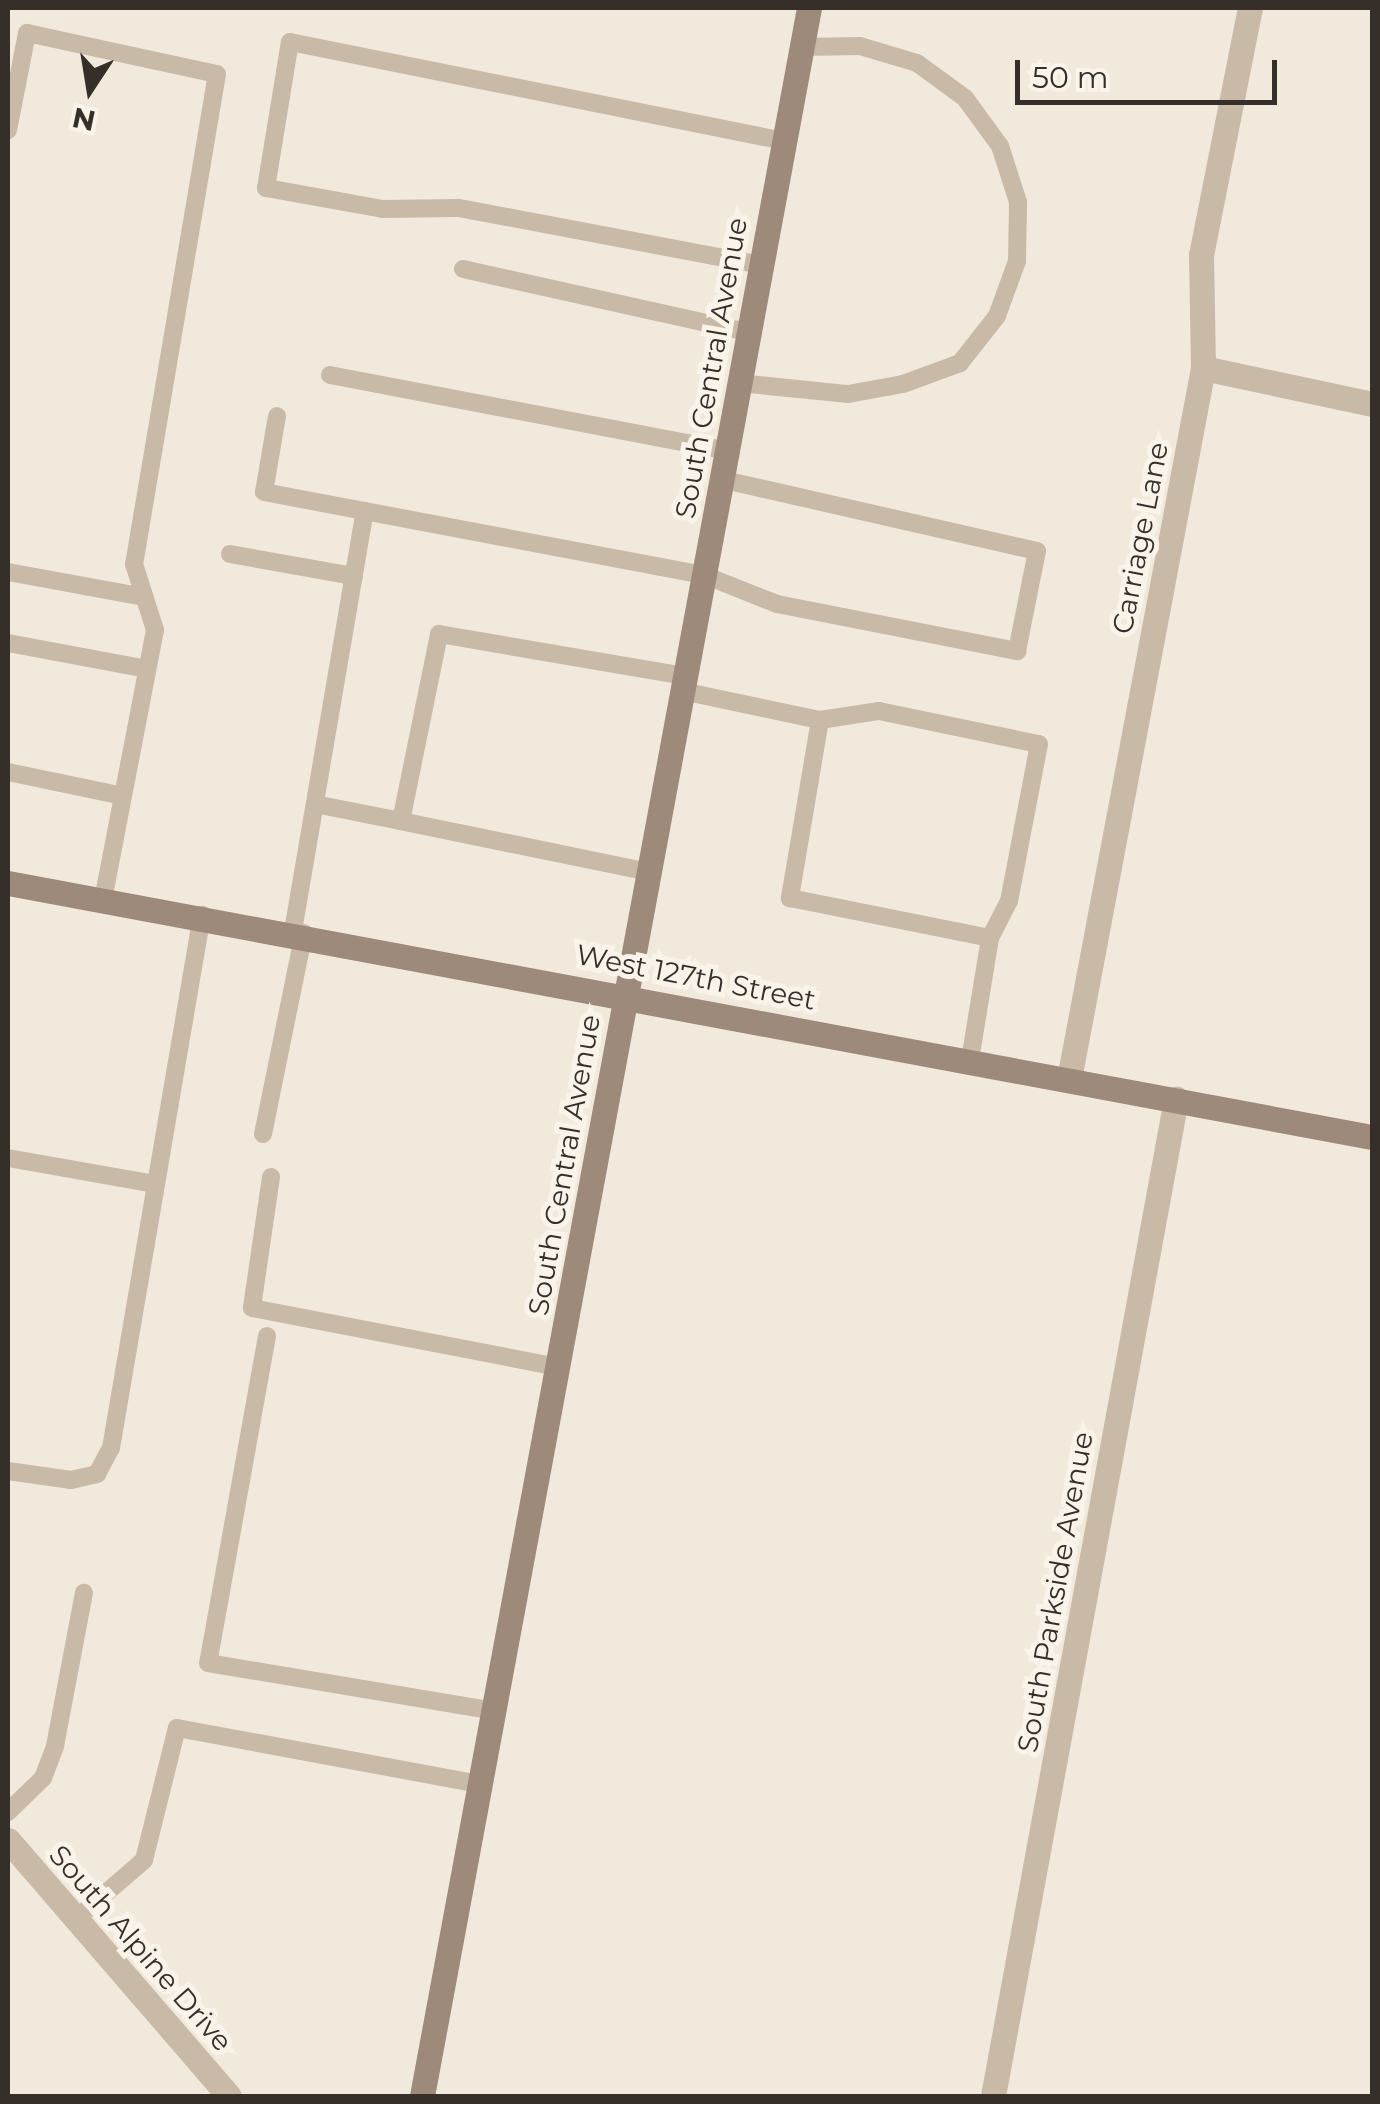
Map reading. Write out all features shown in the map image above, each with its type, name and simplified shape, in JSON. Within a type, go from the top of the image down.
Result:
[{"type":"street","name":"South Central Avenue","points":[[422,2096],[808,8]]},
{"type":"street","name":"Carriage Lane","points":[[1069,1079],[1203,368],[1201,255],[1250,8]]},
{"type":"street","points":[[1203,368],[1372,404]]},
{"type":"street","name":"West 127th Street","points":[[8,883],[298,932],[1372,1137]]},
{"type":"street","name":"South Parkside Avenue","points":[[994,2096],[1176,1099]]},
{"type":"street","name":"South Alpine Drive","points":[[8,1840],[219,2093]]},
{"type":"lane","points":[[8,130],[26,33],[218,74],[134,564],[155,630],[103,898]]},
{"type":"lane","points":[[761,265],[458,208],[383,209],[266,188],[290,42],[784,141]]},
{"type":"lane","points":[[739,383],[848,394],[903,384],[960,363],[997,316],[1016,261],[1018,202],[1000,146],[965,98],[917,63],[860,46],[801,47]]},
{"type":"lane","points":[[462,269],[748,332]]},
{"type":"lane","points":[[330,374],[726,451]]},
{"type":"lane","points":[[277,416],[264,492],[704,575],[777,604],[1017,650],[1036,551],[722,479]]},
{"type":"lane","points":[[263,1134],[365,511]]},
{"type":"lane","points":[[230,554],[354,576]]},
{"type":"lane","points":[[8,572],[144,596]]},
{"type":"lane","points":[[401,821],[440,634],[684,684],[820,720],[879,711],[1039,744],[1010,901],[990,938],[970,1060]]},
{"type":"lane","points":[[8,643],[147,668]]},
{"type":"lane","points":[[820,720],[790,898],[990,938]]},
{"type":"lane","points":[[8,772],[123,796]]},
{"type":"lane","points":[[315,804],[649,872]]},
{"type":"lane","points":[[8,1471],[71,1480],[97,1474],[111,1448],[202,915]]},
{"type":"lane","points":[[8,1158],[156,1184]]},
{"type":"lane","points":[[271,1177],[252,1308],[557,1367]]},
{"type":"lane","points":[[267,1336],[208,1663],[494,1711]]},
{"type":"lane","points":[[8,1812],[43,1778],[55,1746],[84,1593]]},
{"type":"lane","points":[[76,1919],[144,1860],[176,1728],[480,1784]]}]
